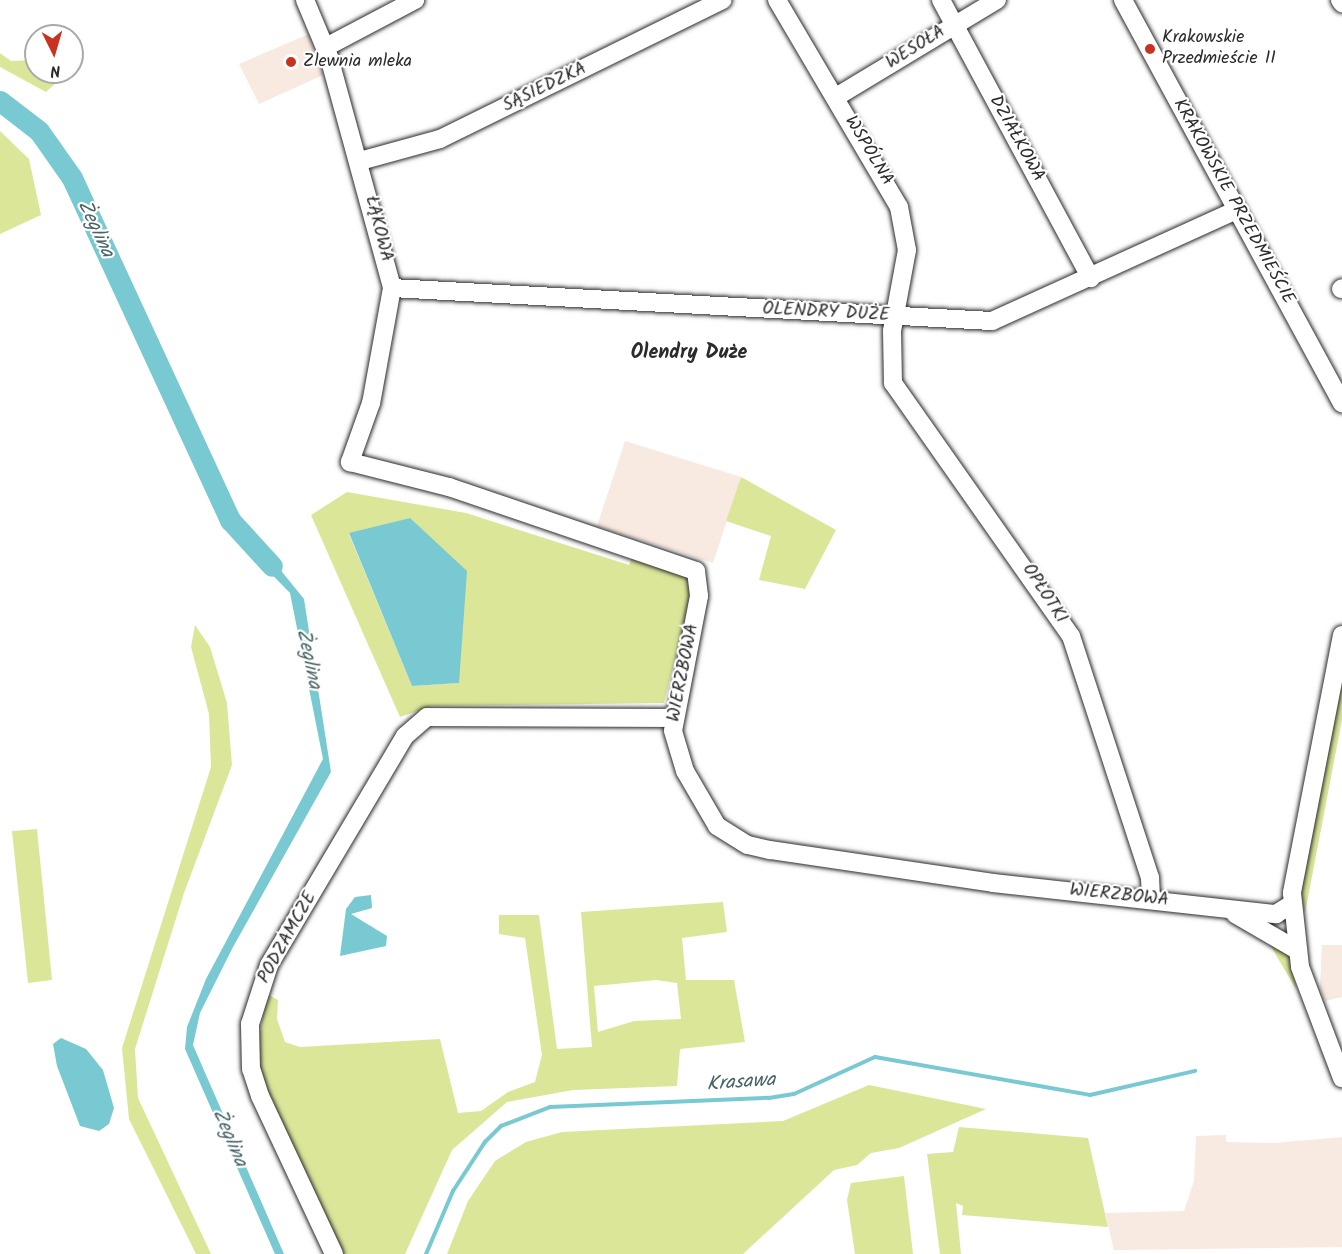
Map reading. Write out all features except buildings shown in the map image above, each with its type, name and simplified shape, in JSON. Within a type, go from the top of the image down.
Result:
[{"type":"street","name":"ŁĄKOWA","points":[[304,0],[326,47],[360,161],[392,288],[371,403],[350,462]]},
{"type":"street","points":[[362,27],[393,0]]},
{"type":"street","points":[[326,47],[415,0]]},
{"type":"street","name":"SĄSIEDZKA","points":[[360,161],[440,139],[723,0]]},
{"type":"street","name":"WSPÓLNA","points":[[777,0],[836,97],[901,212],[906,260],[895,317]]},
{"type":"street","name":"DZIAŁKOWA","points":[[941,0],[1090,278]]},
{"type":"street","name":"WESOŁA","points":[[836,97],[997,0]]},
{"type":"street","name":"KRAKOWSKIE PRZEDMIEŚCIE","points":[[1123,0],[1342,403]]},
{"type":"street","name":"OLENDRY DUŻE","points":[[392,288],[992,321],[1237,210]]},
{"type":"street","name":"OPŁOTKI","points":[[895,317],[896,389],[1071,636],[1150,878],[1150,900]]},
{"type":"street","name":"WIERZBOWA","points":[[350,462],[449,487],[692,568],[699,578],[699,596],[672,718],[675,746],[705,810],[717,826],[748,845],[1226,909],[1276,914],[1292,904]]},
{"type":"street","points":[[1342,635],[1302,818],[1292,904],[1297,950],[1342,1078]]},
{"type":"street","name":"PODZAMCZE","points":[[334,1254],[260,1096],[251,1069],[250,1024],[269,965],[405,735],[427,717],[672,718]]},
{"type":"street","name":"WIERZBOWA","points":[[1226,909],[1297,950]]},
{"type":"shaded area","points":[[309,34],[323,75],[259,104],[239,64]]},
{"type":"shaded area","points":[[625,441],[741,477],[713,563],[597,526]]},
{"type":"shaded area","points":[[1322,945],[1342,945],[1342,997],[1325,1001],[1320,987]]},
{"type":"shaded area","points":[[1226,1135],[1226,1142],[1275,1143],[1342,1137],[1342,1247],[1114,1250],[1105,1213],[1184,1211],[1194,1181],[1196,1136]]},
{"type":"green space","points":[[0,53],[11,61],[24,60],[24,80],[0,67]]},
{"type":"green space","points":[[31,84],[55,84],[46,92]]},
{"type":"green space","points":[[0,131],[29,159],[41,215],[0,234]]},
{"type":"green space","points":[[741,477],[836,530],[805,589],[759,580],[771,536],[726,521]]},
{"type":"green space","points":[[347,492],[466,513],[629,565],[633,554],[689,576],[693,588],[664,703],[432,706],[400,717],[311,515]],"holes":[[[410,518],[459,683],[412,686],[349,534]]]},
{"type":"green space","points":[[195,625],[210,647],[227,703],[232,765],[184,893],[135,1049],[138,1098],[211,1254],[196,1254],[129,1119],[122,1048],[211,767],[209,714],[191,647]]},
{"type":"green space","points":[[1342,666],[1342,720],[1305,913],[1300,895]]},
{"type":"green space","points":[[37,829],[52,980],[28,983],[12,831]]},
{"type":"green space","points":[[723,902],[727,932],[682,938],[686,980],[734,980],[745,1042],[680,1049],[677,1086],[573,1090],[507,1102],[452,1150],[405,1254],[341,1254],[260,1073],[257,1049],[267,994],[278,1000],[277,1019],[285,1042],[300,1047],[440,1039],[458,1113],[481,1111],[508,1092],[535,1082],[542,1055],[525,938],[499,934],[499,915],[539,915],[557,1049],[592,1047],[581,912]],"holes":[[[656,980],[677,983],[681,1019],[634,1021],[598,1032],[594,986]]]},
{"type":"green space","points":[[1280,943],[1291,958],[1296,989],[1270,945]]},
{"type":"green space","points":[[869,1085],[986,1109],[899,1148],[871,1153],[857,1165],[834,1170],[743,1254],[447,1254],[468,1201],[495,1161],[526,1142],[562,1132],[783,1121]]},
{"type":"green space","points":[[959,1127],[1088,1138],[1108,1227],[962,1215],[963,1206],[956,1203],[961,1254],[940,1254],[927,1154],[953,1152]]},
{"type":"green space","points":[[904,1176],[913,1254],[855,1254],[847,1200],[851,1183]]},
{"type":"water","points":[[410,518],[467,571],[459,683],[412,686],[349,533]]},
{"type":"water","points":[[257,541],[304,599],[331,772],[233,947],[200,1013],[193,1045],[284,1254],[275,1254],[185,1049],[187,1027],[206,979],[323,759],[290,593],[247,549]]},
{"type":"water","points":[[371,895],[372,908],[351,914],[387,936],[386,946],[340,956],[346,909],[355,897]]},
{"type":"water","points":[[61,1038],[86,1049],[103,1070],[114,1108],[109,1124],[99,1131],[80,1126],[57,1066],[53,1044]]},
{"type":"waterway","name":"Żeglina","points":[[0,101],[39,131],[72,178],[230,520],[272,566]]},
{"type":"waterway","name":"Krasawa","points":[[426,1254],[453,1191],[485,1142],[501,1126],[550,1107],[769,1098],[794,1094],[875,1057],[1090,1095],[1195,1071]]},
{"type":"place","name":"Krakowskie Przedmieście II","points":[[1150,49]]},
{"type":"place","name":"Zlewnia mleka","points":[[291,62]]},
{"type":"district","name":"Olendry Duże","points":[[689,353]]}]
